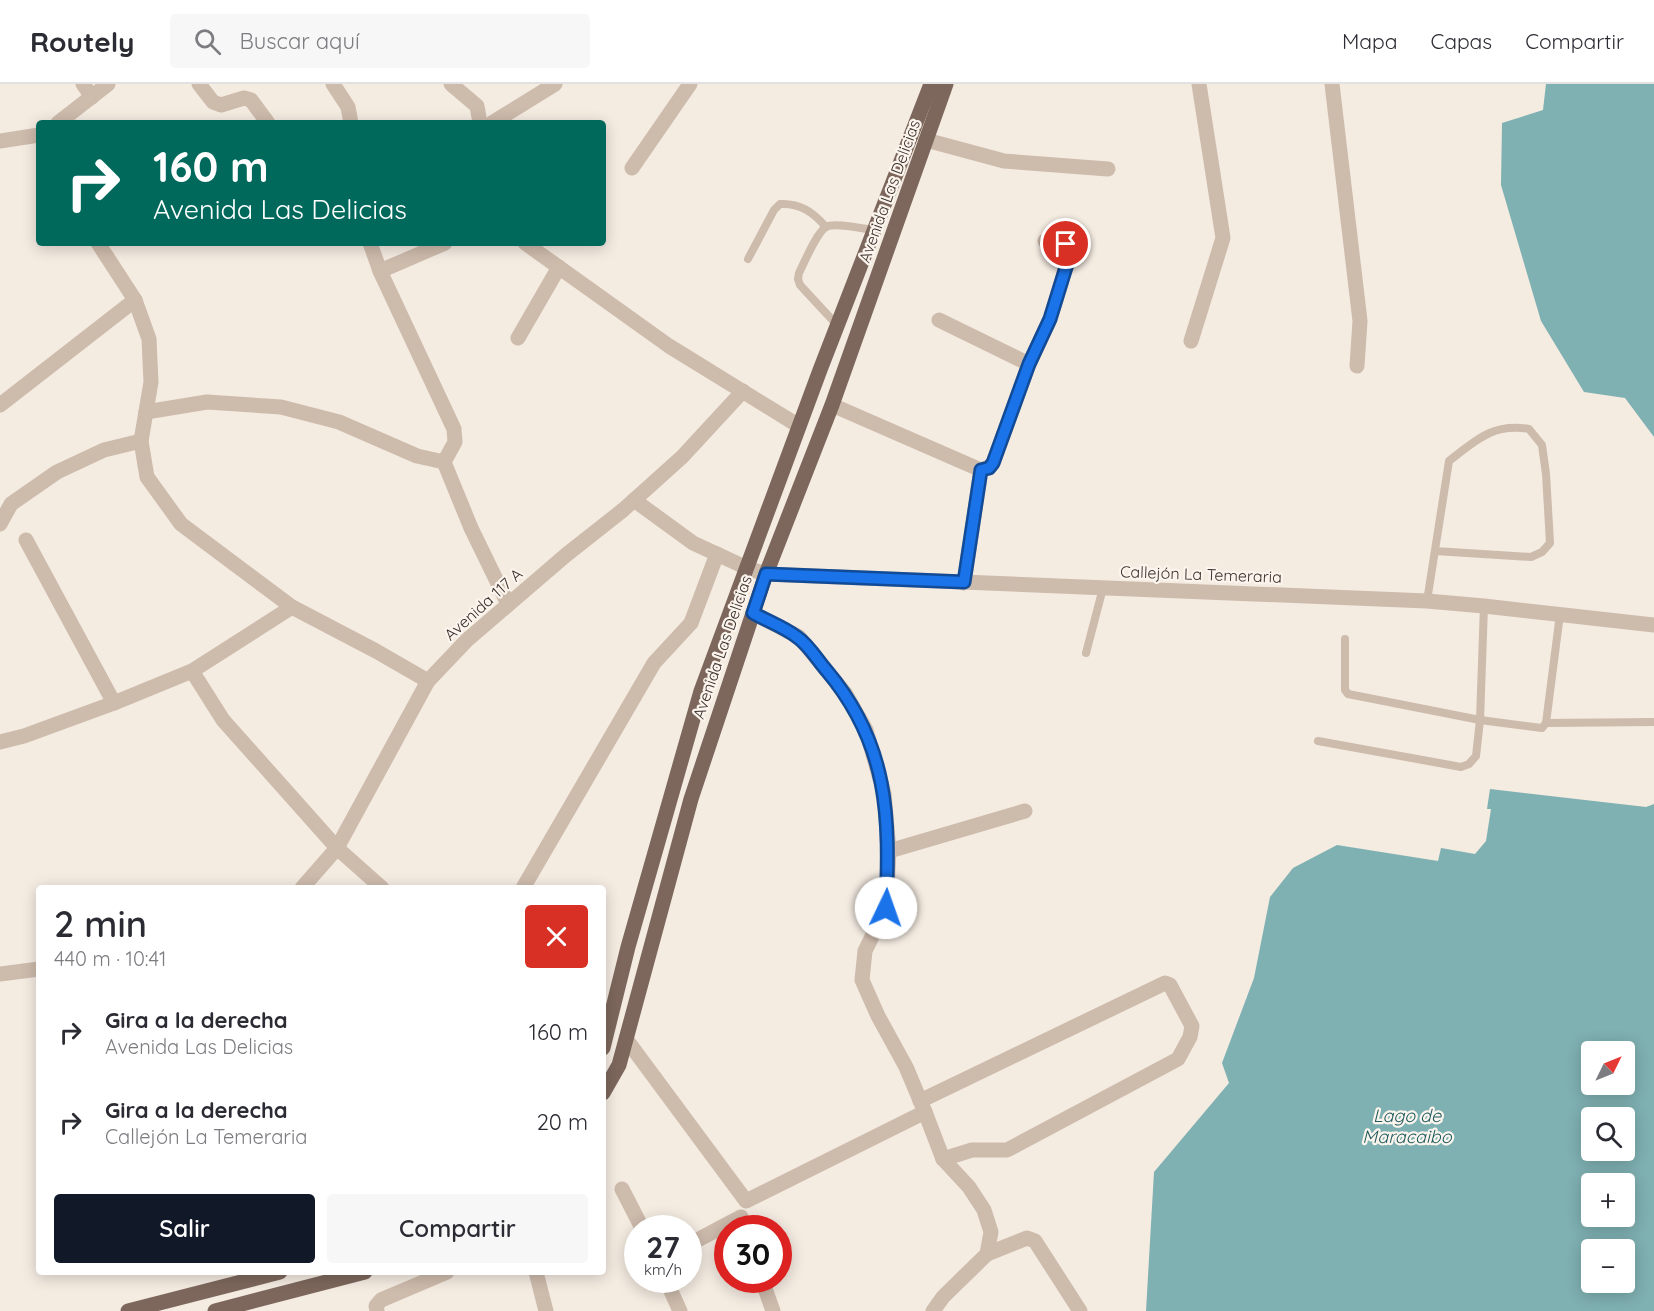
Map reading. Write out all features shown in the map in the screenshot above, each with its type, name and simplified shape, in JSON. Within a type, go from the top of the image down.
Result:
[{"type":"main road","name":"Avenida Las Delicias","points":[[606,1036],[628,947],[701,690],[837,325],[931,84]]},
{"type":"main road","name":"Avenida Las Delicias","points":[[606,1088],[619,1065],[691,799],[766,574],[832,405],[946,84]]},
{"type":"main road","points":[[128,1311],[268,1275]]},
{"type":"main road","points":[[215,1311],[353,1275]]},
{"type":"street","points":[[83,84],[92,98]]},
{"type":"street","points":[[62,120],[108,84]]},
{"type":"street","points":[[199,84],[213,102],[221,105],[244,98],[251,100],[266,120]]},
{"type":"street","points":[[333,84],[348,106],[350,120]]},
{"type":"street","points":[[451,84],[477,106],[479,120]]},
{"type":"street","points":[[497,120],[555,84]]},
{"type":"street","points":[[632,168],[690,84]]},
{"type":"street","points":[[1191,341],[1223,238],[1199,84]]},
{"type":"street","points":[[1332,84],[1360,321],[1357,366]]},
{"type":"street","points":[[0,141],[36,135]]},
{"type":"street","points":[[926,140],[1004,161],[1108,169]]},
{"type":"street","points":[[832,405],[981,470],[989,468],[993,463],[1029,364],[1050,319],[1071,251],[1066,244],[1045,241]]},
{"type":"street","points":[[100,246],[135,300],[148,339],[151,382],[141,441],[147,477],[181,524],[292,607],[428,681]]},
{"type":"street","points":[[371,246],[380,271],[454,429],[455,442],[444,462]]},
{"type":"street","points":[[380,271],[438,246]]},
{"type":"street","points":[[529,246],[669,346],[799,426]]},
{"type":"street","points":[[518,338],[559,267]]},
{"type":"street","points":[[0,405],[135,300]]},
{"type":"street","points":[[939,320],[1029,364]]},
{"type":"street","name":"Avenida 117 A","points":[[305,885],[337,848],[428,681],[467,640],[682,457],[744,391]]},
{"type":"street","points":[[146,412],[207,402],[281,407],[339,422],[417,456],[444,462]]},
{"type":"street","points":[[0,524],[11,504],[57,472],[104,450],[141,441]]},
{"type":"street","points":[[444,462],[471,528],[508,604]]},
{"type":"street","points":[[964,582],[981,470]]},
{"type":"street","name":"Callejón La Temeraria","points":[[634,500],[693,543],[747,568],[766,574],[1427,601],[1654,625]]},
{"type":"street","points":[[26,540],[114,703]]},
{"type":"street","points":[[525,885],[654,663],[691,623],[717,554]]},
{"type":"street","points":[[0,742],[24,736],[114,703],[192,671],[292,607]]},
{"type":"street","points":[[753,613],[799,638],[845,693],[866,730],[884,793],[889,850],[886,908],[865,951],[862,980],[878,1016],[906,1067],[943,1159],[969,1187],[984,1210],[991,1232],[987,1254]]},
{"type":"street","points":[[192,671],[223,720],[337,848],[379,885]]},
{"type":"street","points":[[889,850],[1025,811]]},
{"type":"street","points":[[0,974],[36,969]]},
{"type":"street","points":[[746,1201],[922,1107],[1165,983],[1170,984],[1192,1026],[1190,1037],[1178,1059],[1007,1150],[972,1150],[943,1159]]},
{"type":"street","points":[[626,1040],[746,1201],[744,1215]]},
{"type":"street","points":[[622,1189],[635,1215]]},
{"type":"street","points":[[933,1311],[943,1297],[987,1254],[1027,1238],[1035,1241],[1080,1311]]},
{"type":"street","points":[[377,1311],[376,1306],[381,1300],[440,1275]]},
{"type":"street","points":[[537,1275],[546,1311]]},
{"type":"street","points":[[672,1293],[680,1311]]},
{"type":"street","points":[[767,1293],[773,1311]]},
{"type":"lane","points":[[748,259],[774,210],[780,204],[791,204],[804,208],[826,226],[874,230]]},
{"type":"lane","points":[[826,226],[799,273],[798,279],[800,285],[837,325]]},
{"type":"lane","points":[[1427,601],[1435,550],[1449,461],[1488,431],[1512,426],[1529,429],[1542,445],[1550,543],[1542,552],[1531,557],[1435,550]]},
{"type":"lane","points":[[1086,653],[1103,588]]},
{"type":"lane","points":[[1318,741],[1461,767],[1469,764],[1476,756],[1480,720],[1484,606]]},
{"type":"lane","points":[[1345,639],[1345,690],[1348,694],[1534,729],[1542,728],[1546,723],[1560,614]]},
{"type":"lane","points":[[1546,723],[1654,722]]},
{"type":"water","points":[[1546,84],[1654,84],[1654,437],[1625,398],[1584,392],[1541,321],[1501,185],[1502,123],[1543,110]]},
{"type":"water","name":"Lago de Maracaibo","points":[[1490,789],[1646,807],[1654,804],[1654,1311],[1146,1311],[1154,1172],[1229,1083],[1222,1063],[1254,978],[1270,897],[1293,868],[1337,845],[1438,861],[1441,848],[1475,854],[1486,841],[1491,809],[1487,809]]},
{"type":"route","points":[[886,908],[889,850],[884,793],[866,730],[845,693],[799,638],[753,613],[766,574],[964,582],[981,470],[989,468],[993,463],[1029,364],[1050,319],[1071,251],[1066,244]]}]
